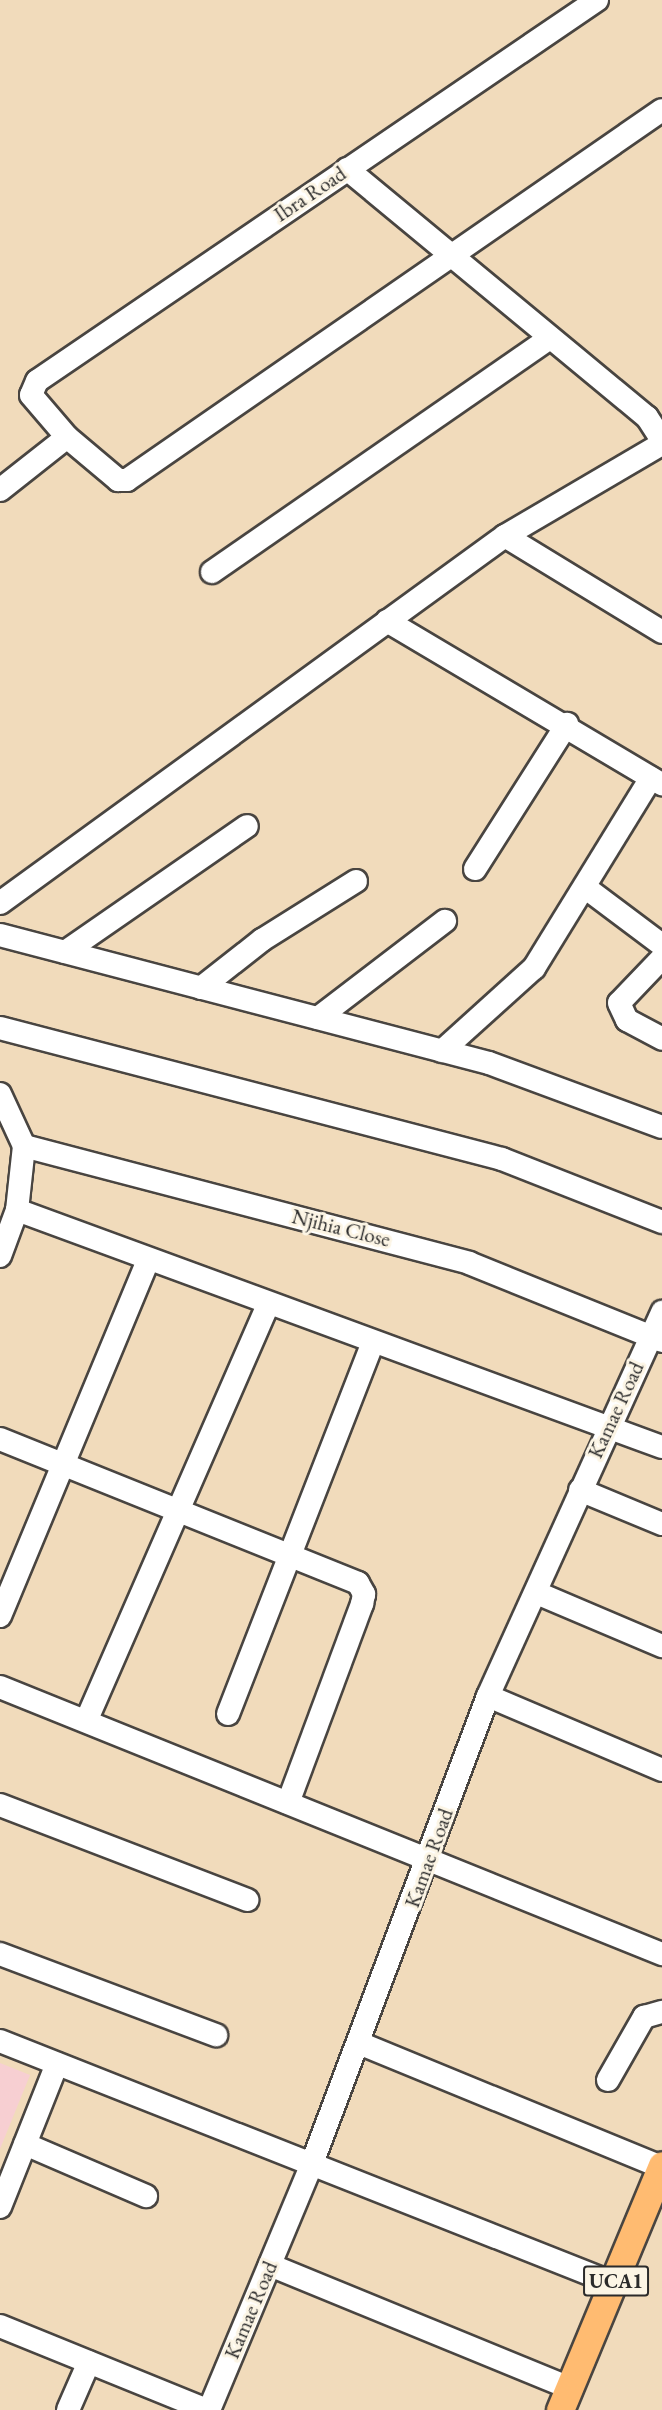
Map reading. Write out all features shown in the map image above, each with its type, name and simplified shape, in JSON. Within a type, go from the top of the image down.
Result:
[{"type":"main road","name":"UCA1","points":[[568,2401],[661,2166]]},
{"type":"street","name":"Ibra Road","points":[[67,436],[31,394],[38,381],[597,0]]},
{"type":"street","points":[[0,490],[67,436],[118,480],[127,480],[447,255],[662,110]]},
{"type":"street","points":[[0,903],[505,536],[662,442],[647,417],[447,255],[347,169]]},
{"type":"street","points":[[212,572],[550,338]]},
{"type":"street","points":[[505,536],[662,632]]},
{"type":"street","points":[[387,621],[567,724],[657,781],[534,968],[442,1051]]},
{"type":"street","points":[[475,869],[567,724]]},
{"type":"street","points":[[65,952],[247,826]]},
{"type":"street","points":[[201,988],[262,940],[356,880]]},
{"type":"street","points":[[586,888],[662,945]]},
{"type":"street","points":[[318,1018],[445,921]]},
{"type":"street","points":[[0,935],[442,1051],[662,1127]]},
{"type":"street","points":[[662,958],[619,1003],[627,1020],[662,1039]]},
{"type":"street","points":[[0,1028],[502,1159],[662,1222]]},
{"type":"street","points":[[0,1094],[24,1146],[17,1210],[0,1256]]},
{"type":"street","name":"Njihia Close","points":[[24,1146],[458,1260],[656,1339]]},
{"type":"street","points":[[17,1210],[148,1261],[607,1425],[662,1447]]},
{"type":"street","points":[[0,1616],[65,1466],[148,1261]]},
{"type":"street","points":[[87,1719],[268,1304]]},
{"type":"street","name":"Kamae Road","points":[[208,2410],[311,2166],[428,1864],[488,1696],[537,1593],[607,1425],[656,1339],[662,1312]]},
{"type":"street","points":[[228,1714],[373,1342]]},
{"type":"street","points":[[0,1438],[288,1557],[358,1583],[364,1594],[288,1803]]},
{"type":"street","points":[[580,1490],[662,1524]]},
{"type":"street","points":[[537,1593],[662,1646]]},
{"type":"street","points":[[0,1688],[87,1719],[428,1864],[597,1924],[662,1954]]},
{"type":"street","points":[[488,1696],[662,1770]]},
{"type":"street","points":[[0,1805],[247,1900]]},
{"type":"street","points":[[0,1954],[216,2035]]},
{"type":"street","points":[[608,2080],[644,2017],[662,2012]]},
{"type":"street","points":[[0,2041],[311,2166],[615,2284]]},
{"type":"street","points":[[359,2043],[661,2166]]},
{"type":"street","points":[[0,2207],[57,2064]]},
{"type":"street","points":[[25,2144],[146,2196]]},
{"type":"street","points":[[270,2265],[568,2401]]},
{"type":"street","points":[[0,2326],[208,2410]]},
{"type":"street","points":[[68,2410],[89,2362]]},
{"type":"shaded area","points":[[0,2063],[30,2075],[0,2149]]}]
